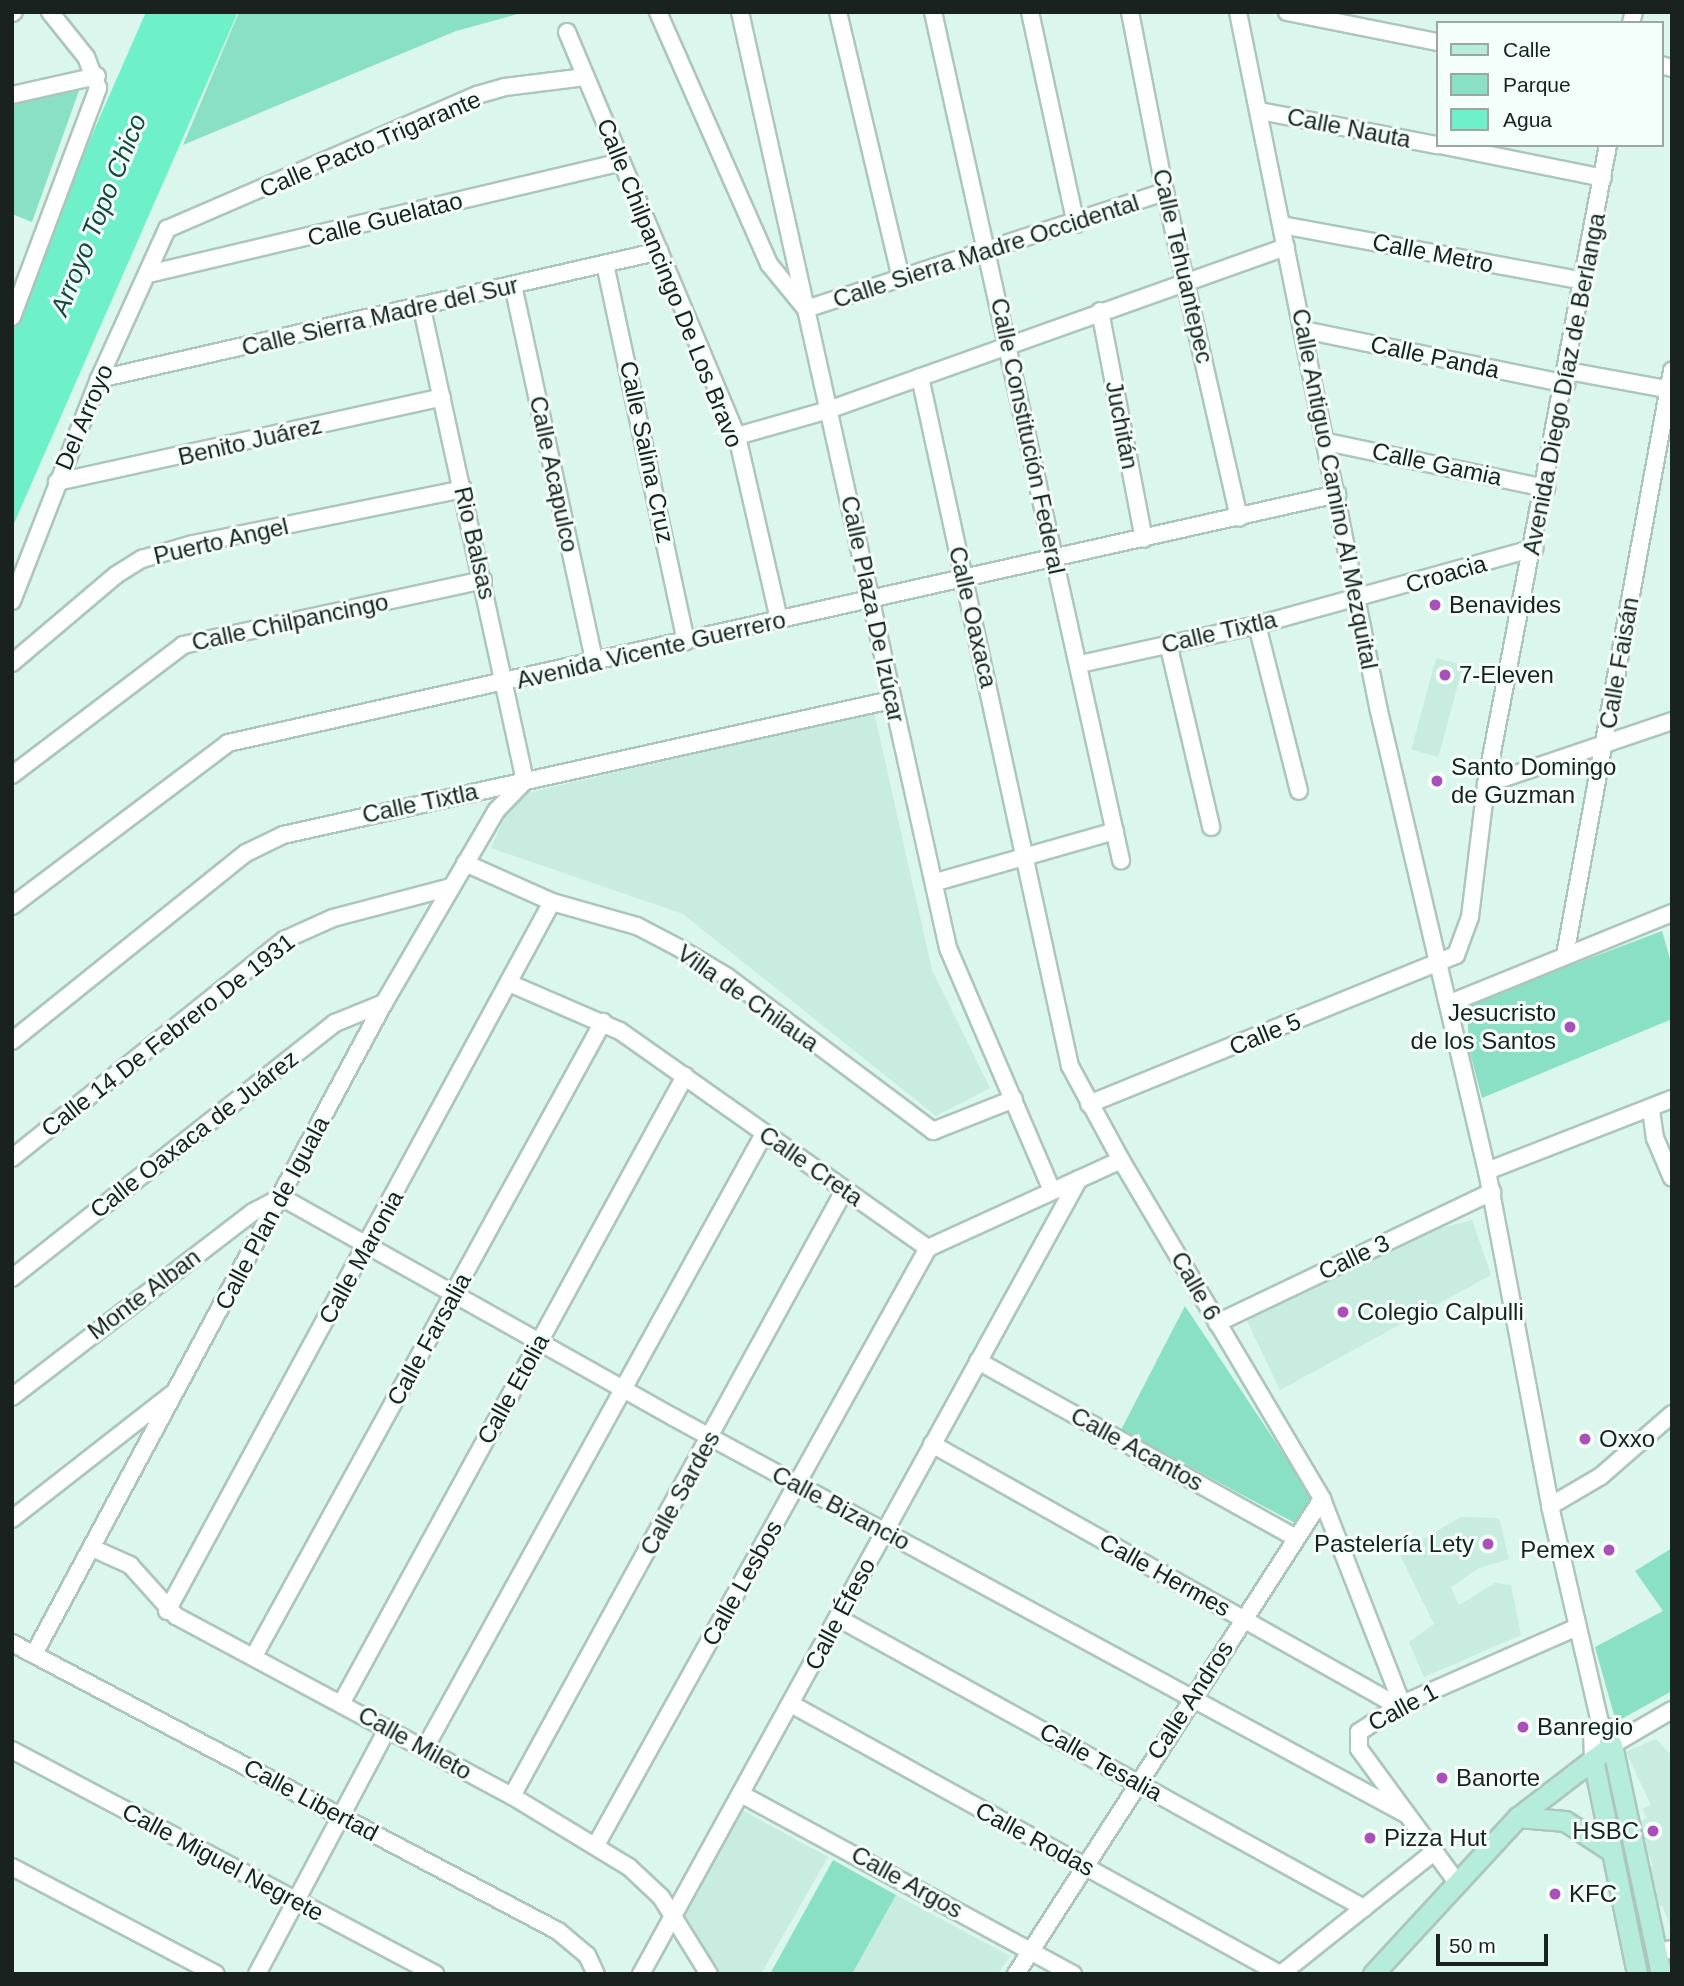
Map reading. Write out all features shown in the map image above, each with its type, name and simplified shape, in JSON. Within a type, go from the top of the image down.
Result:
[{"type":"main road","points":[[1373,1974],[1456,1881],[1518,1817],[1612,1745],[1664,1951],[1661,1974]]},
{"type":"main road","points":[[1594,1759],[1637,1974]]},
{"type":"main road","points":[[1518,1817],[1565,1821],[1611,1851]]},
{"type":"street","points":[[12,317],[16,301],[95,106],[97,76],[50,12]]},
{"type":"street","points":[[658,12],[769,264],[806,310]]},
{"type":"street","name":"Calle Plaza De Izúcar","points":[[740,12],[828,410],[873,599],[891,701],[936,882],[948,948],[1052,1191]]},
{"type":"street","points":[[838,12],[901,278]]},
{"type":"street","name":"Calle Constitución Federal","points":[[933,12],[1054,559],[1080,664],[1121,860]]},
{"type":"street","points":[[1030,12],[1076,224]]},
{"type":"street","name":"Calle Tehuantepec","points":[[1130,12],[1165,192],[1188,281],[1239,519]]},
{"type":"street","name":"Calle Antiguo Camino Al Mezquital","points":[[1238,12],[1396,785],[1440,964]]},
{"type":"street","points":[[1287,12],[1436,42]]},
{"type":"street","name":"Calle Chilpancingo De Los Bravo","points":[[567,32],[737,436],[779,620]]},
{"type":"street","points":[[12,95],[97,76]]},
{"type":"street","name":"Calle Pacto Trigarante","points":[[163,236],[169,227],[278,184],[477,95],[505,87],[585,77]]},
{"type":"street","name":"Calle Nauta","points":[[1260,111],[1436,144]]},
{"type":"street","name":"Calle Nauta","points":[[1449,147],[1603,178]]},
{"type":"street","name":"Avenida Diego Díaz de Berlanga","points":[[1440,964],[1456,955],[1470,917],[1486,784],[1546,488],[1608,147]]},
{"type":"street","name":"Calle Guelatao","points":[[148,274],[621,162]]},
{"type":"street","name":"Calle Sierra Madre Occidental","points":[[806,310],[1076,224],[1165,192]]},
{"type":"street","name":"Calle Metro","points":[[1282,225],[1584,281]]},
{"type":"street","name":"Del Arroyo","points":[[12,601],[99,379],[163,236]]},
{"type":"street","points":[[737,436],[828,410],[1286,247]]},
{"type":"street","name":"Calle Sierra Madre del Sur","points":[[99,379],[660,251]]},
{"type":"street","name":"Calle Salina Cruz","points":[[605,264],[686,641]]},
{"type":"street","name":"Calle Acapulco","points":[[513,285],[595,663]]},
{"type":"street","name":"Rio Balsas","points":[[421,305],[507,684],[525,781]]},
{"type":"street","name":"Juchitán","points":[[1100,311],[1144,539]]},
{"type":"street","name":"Calle Panda","points":[[1304,330],[1567,377],[1670,389]]},
{"type":"street","name":"Calle Faisán","points":[[1565,955],[1672,371]]},
{"type":"street","name":"Calle Oaxaca","points":[[920,377],[1028,856]]},
{"type":"street","name":"Benito Juárez","points":[[57,482],[442,397]]},
{"type":"street","name":"Calle Gamia","points":[[1327,442],[1546,488]]},
{"type":"street","name":"Puerto Angel","points":[[12,663],[116,575],[142,559],[193,544],[463,489]]},
{"type":"street","name":"Avenida Vicente Guerrero","points":[[12,906],[228,743],[266,731],[507,684],[964,578],[1239,519],[1337,494]]},
{"type":"street","name":"Croacia","points":[[1357,599],[1534,548]]},
{"type":"street","name":"Calle Chilpancingo","points":[[12,775],[183,645],[483,580]]},
{"type":"street","name":"Calle Tixtla","points":[[1080,664],[1257,625],[1357,599]]},
{"type":"street","points":[[1257,625],[1299,791]]},
{"type":"street","points":[[1168,643],[1211,827]]},
{"type":"street","name":"Calle Tixtla","points":[[12,1041],[246,853],[316,825],[891,701]]},
{"type":"street","points":[[1486,784],[1605,746],[1672,721]]},
{"type":"street","name":"Calle Plan de Iguala","points":[[34,1654],[384,1003],[496,811],[525,781]]},
{"type":"street","points":[[936,882],[1115,831]]},
{"type":"street","name":"Calle 6","points":[[1028,856],[1070,1066],[1121,1160],[1322,1499],[1400,1705]]},
{"type":"street","name":"Villa de Chilaua","points":[[465,863],[552,902],[637,926],[691,955],[726,976],[933,1132],[1014,1099]]},
{"type":"street","name":"Calle 14 De Febrero De 1931","points":[[12,1158],[284,940],[333,918],[451,887]]},
{"type":"street","points":[[1448,1004],[1670,914],[1672,896]]},
{"type":"street","name":"Calle Maronia","points":[[167,1611],[552,902]]},
{"type":"street","points":[[1440,964],[1492,1192],[1550,1506],[1600,1723],[1609,1730],[1612,1745],[1672,1710]]},
{"type":"street","name":"Calle 5","points":[[1089,1104],[1440,964]]},
{"type":"street","name":"Calle Creta","points":[[509,983],[604,1022],[928,1248]]},
{"type":"street","name":"Calle Oaxaca de Juárez","points":[[12,1278],[335,1023],[384,1003]]},
{"type":"street","name":"Calle Farsalia","points":[[254,1656],[604,1022]]},
{"type":"street","name":"Calle Etolia","points":[[342,1702],[685,1076]]},
{"type":"street","points":[[1487,1171],[1651,1110],[1672,1099]]},
{"type":"street","points":[[1651,1110],[1655,1138],[1672,1178]]},
{"type":"street","points":[[425,1748],[764,1134]]},
{"type":"street","points":[[928,1248],[1121,1160]]},
{"type":"street","name":"Calle Éfeso","points":[[641,1974],[1079,1179]]},
{"type":"street","name":"Calle Sardes","points":[[512,1796],[845,1189]]},
{"type":"street","name":"Calle 3","points":[[1217,1322],[1492,1192]]},
{"type":"street","name":"Calle Bizancio","points":[[281,1197],[797,1485],[1404,1813]]},
{"type":"street","name":"Monte Alban","points":[[12,1397],[253,1212],[281,1197]]},
{"type":"street","name":"Calle Lesbos","points":[[596,1845],[928,1248]]},
{"type":"street","name":"Calle Acantos","points":[[978,1360],[1296,1538]]},
{"type":"street","points":[[12,1520],[119,1432],[177,1391]]},
{"type":"street","points":[[1550,1506],[1601,1476],[1672,1414]]},
{"type":"street","name":"Calle Hermes","points":[[932,1444],[1400,1705]]},
{"type":"street","name":"Calle Andros","points":[[1016,1974],[1137,1782],[1322,1499]]},
{"type":"street","name":"Calle Mileto","points":[[92,1548],[130,1565],[167,1611],[342,1702],[596,1845],[645,1879],[673,1914],[709,1974]]},
{"type":"street","name":"Calle Tesalia","points":[[838,1618],[1364,1908]]},
{"type":"street","name":"Calle 1","points":[[1456,1881],[1404,1813],[1357,1743],[1363,1726],[1400,1705],[1577,1627]]},
{"type":"street","name":"Calle Libertad","points":[[12,1643],[558,1931],[587,1955],[596,1974]]},
{"type":"street","name":"Calle Rodas","points":[[791,1704],[1280,1974]]},
{"type":"street","points":[[1594,1759],[1592,1735],[1600,1723]]},
{"type":"street","points":[[257,1974],[388,1728]]},
{"type":"street","name":"Calle Miguel Negrete","points":[[12,1750],[435,1974]]},
{"type":"street","name":"Calle Argos","points":[[741,1794],[1073,1974]]},
{"type":"street","points":[[1280,1974],[1434,1852]]},
{"type":"street","points":[[12,1867],[216,1974]]},
{"type":"shaded area","points":[[1436,658],[1463,665],[1438,757],[1411,750]]},
{"type":"shaded area","points":[[874,712],[932,970],[990,1088],[936,1116],[683,914],[491,848],[514,796]]},
{"type":"shaded area","name":"Colegio Calpulli","points":[[1472,1220],[1491,1275],[1280,1390],[1247,1321],[1404,1237]]},
{"type":"shaded area","points":[[1461,1517],[1499,1518],[1509,1559],[1479,1568],[1451,1587],[1459,1605],[1495,1583],[1511,1585],[1521,1635],[1424,1677],[1409,1642],[1434,1624],[1399,1553]]},
{"type":"shaded area","points":[[1656,1739],[1672,1756],[1670,1925],[1662,1905],[1656,1907],[1645,1867],[1653,1866],[1636,1823],[1647,1818],[1642,1809],[1651,1805],[1626,1752]]},
{"type":"shaded area","points":[[742,1810],[828,1857],[761,1974],[719,1974],[684,1915]]},
{"type":"shaded area","points":[[896,1895],[1010,1956],[998,1974],[852,1974]]},
{"type":"green space","points":[[239,12],[525,12],[456,31],[183,145]]},
{"type":"green space","points":[[80,88],[32,222],[12,214],[12,103]]},
{"type":"green space","name":"Jesucristo de los Santos","points":[[1662,931],[1672,966],[1672,1019],[1482,1098],[1469,1049],[1467,1004]]},
{"type":"green space","points":[[1185,1306],[1312,1497],[1295,1523],[1121,1430]]},
{"type":"green space","points":[[1672,1548],[1672,1691],[1616,1722],[1595,1647],[1663,1611],[1635,1571]]},
{"type":"green space","points":[[833,1860],[896,1895],[852,1974],[770,1974]]},
{"type":"water","name":"Arroyo Topo Chico","points":[[146,12],[238,12],[12,528],[12,317]]},
{"type":"place","name":"Benavides","points":[[1435,605]]},
{"type":"place","name":"7-Eleven","points":[[1445,675]]},
{"type":"place","name":"Santo Domingo de Guzman","points":[[1437,781]]},
{"type":"place","name":"Jesucristo de los Santos","points":[[1570,1027]]},
{"type":"place","name":"Colegio Calpulli","points":[[1343,1312]]},
{"type":"place","name":"Oxxo","points":[[1585,1439]]},
{"type":"place","name":"Pastelería Lety","points":[[1488,1544]]},
{"type":"place","name":"Pemex","points":[[1609,1550]]},
{"type":"place","name":"Banregio","points":[[1523,1727]]},
{"type":"place","name":"Banorte","points":[[1442,1778]]},
{"type":"place","name":"HSBC","points":[[1653,1831]]},
{"type":"place","name":"Pizza Hut","points":[[1370,1838]]},
{"type":"place","name":"KFC","points":[[1555,1894]]}]
